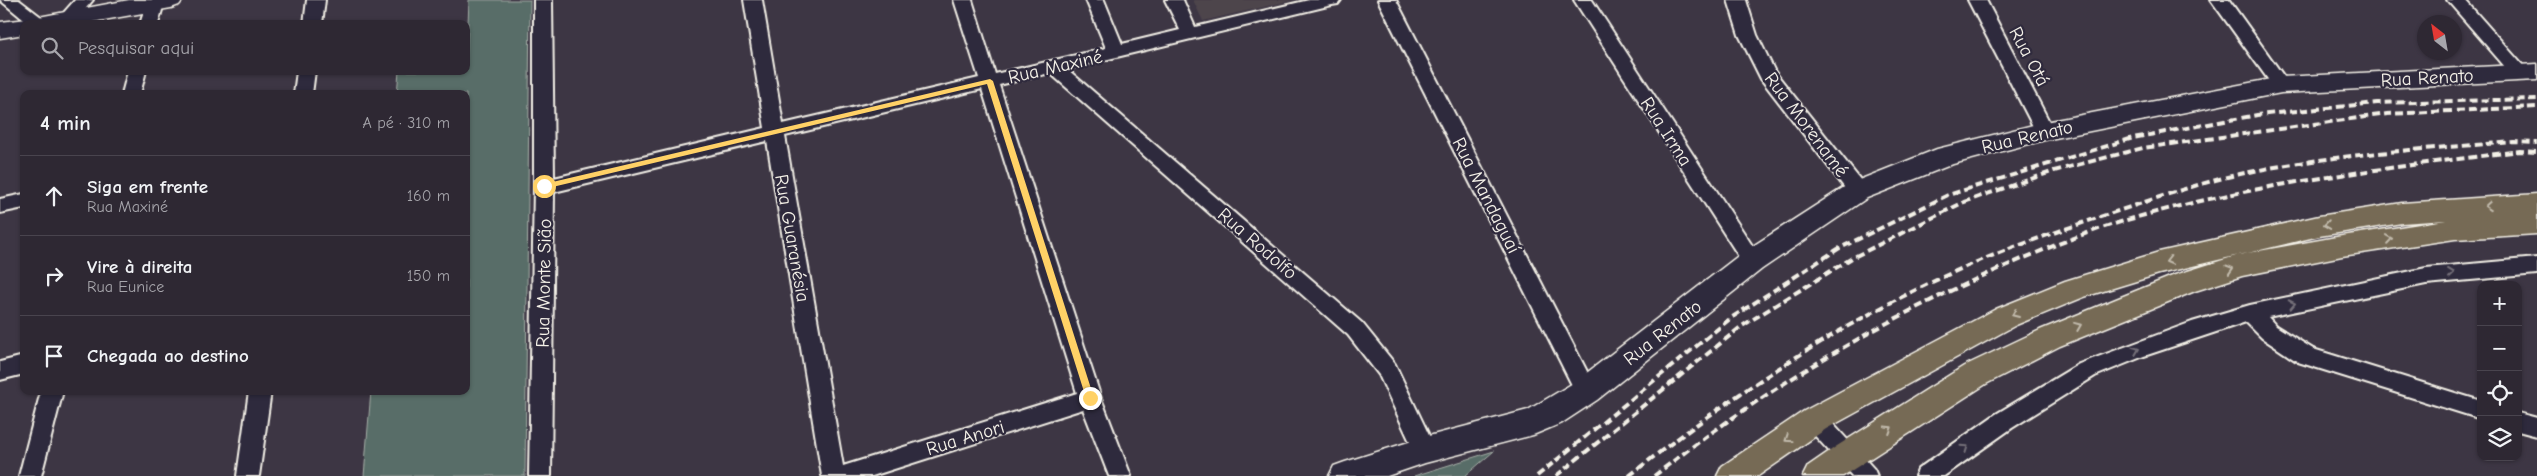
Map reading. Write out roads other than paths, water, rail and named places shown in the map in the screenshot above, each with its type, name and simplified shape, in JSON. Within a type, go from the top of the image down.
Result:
[{"type":"highway","points":[[1733,476],[1752,467],[1815,420],[2006,317],[2074,289],[2159,263],[2244,242],[2338,223],[2402,213],[2537,204]]},
{"type":"highway","points":[[1819,476],[1857,465],[1975,375],[2050,338],[2185,283],[2242,265],[2342,246],[2455,229],[2537,224]]},
{"type":"street","points":[[8,0],[33,20]]},
{"type":"street","points":[[68,18],[84,0]]},
{"type":"street","points":[[314,20],[316,0]]},
{"type":"street","name":"Rua Monte Sião","points":[[540,476],[544,186],[543,0]]},
{"type":"street","name":"Rua Guaranésia","points":[[753,0],[833,476]]},
{"type":"street","points":[[963,0],[1090,398],[1120,476]]},
{"type":"street","points":[[1095,0],[1116,51]]},
{"type":"street","points":[[1174,0],[1190,34]]},
{"type":"street","name":"Rua Maxiné","points":[[544,186],[1332,0]]},
{"type":"street","name":"Rua Mandaguaí","points":[[1387,0],[1586,391]]},
{"type":"street","name":"Rua Irma","points":[[1583,0],[1752,262]]},
{"type":"street","name":"Rua Morenamé","points":[[1737,0],[1748,34],[1767,75],[1858,191]]},
{"type":"street","name":"Rua Otá","points":[[1977,0],[2045,131]]},
{"type":"street","points":[[2220,0],[2281,85]]},
{"type":"street","points":[[2456,0],[2528,72]]},
{"type":"street","points":[[58,20],[158,9]]},
{"type":"street","points":[[0,30],[20,27]]},
{"type":"street","name":"Rua Rodolfo","points":[[1053,66],[1355,329],[1388,370],[1425,450]]},
{"type":"street","name":"Rua Renato","points":[[1345,476],[1425,450],[1533,422],[1551,414],[1586,391],[1752,262],[1858,191],[1946,156],[2045,131],[2281,85],[2528,72]]},
{"type":"street","points":[[132,90],[136,75]]},
{"type":"street","points":[[304,90],[305,75]]},
{"type":"street","points":[[0,206],[20,202]]},
{"type":"street","points":[[1926,476],[2004,421],[2087,370],[2136,350],[2250,313],[2426,276],[2537,266]]},
{"type":"street","points":[[2250,313],[2269,332],[2306,356],[2477,409]]},
{"type":"street","points":[[0,370],[20,366]]},
{"type":"street","points":[[30,476],[51,395]]},
{"type":"street","points":[[248,476],[259,395]]},
{"type":"street","name":"Rua Anori","points":[[841,476],[1090,398]]},
{"type":"street","points":[[1815,420],[1857,465]]},
{"type":"street","points":[[2522,423],[2537,427]]},
{"type":"railway","points":[[1537,476],[1731,318],[1838,249],[1948,195],[2133,138],[2257,115],[2377,103],[2537,99]]},
{"type":"railway","points":[[1556,476],[1742,326],[1852,258],[1964,202],[2054,171],[2143,148],[2387,114],[2537,107]]},
{"type":"railway","points":[[1629,476],[1708,416],[1833,335],[1876,310],[1920,288],[2017,246],[2175,192],[2245,173],[2312,161],[2379,153],[2514,142],[2537,143]]},
{"type":"railway","points":[[1654,476],[1736,416],[1864,335],[1955,289],[2050,247],[2134,218],[2182,205],[2278,185],[2471,157],[2520,151],[2537,152]]}]
